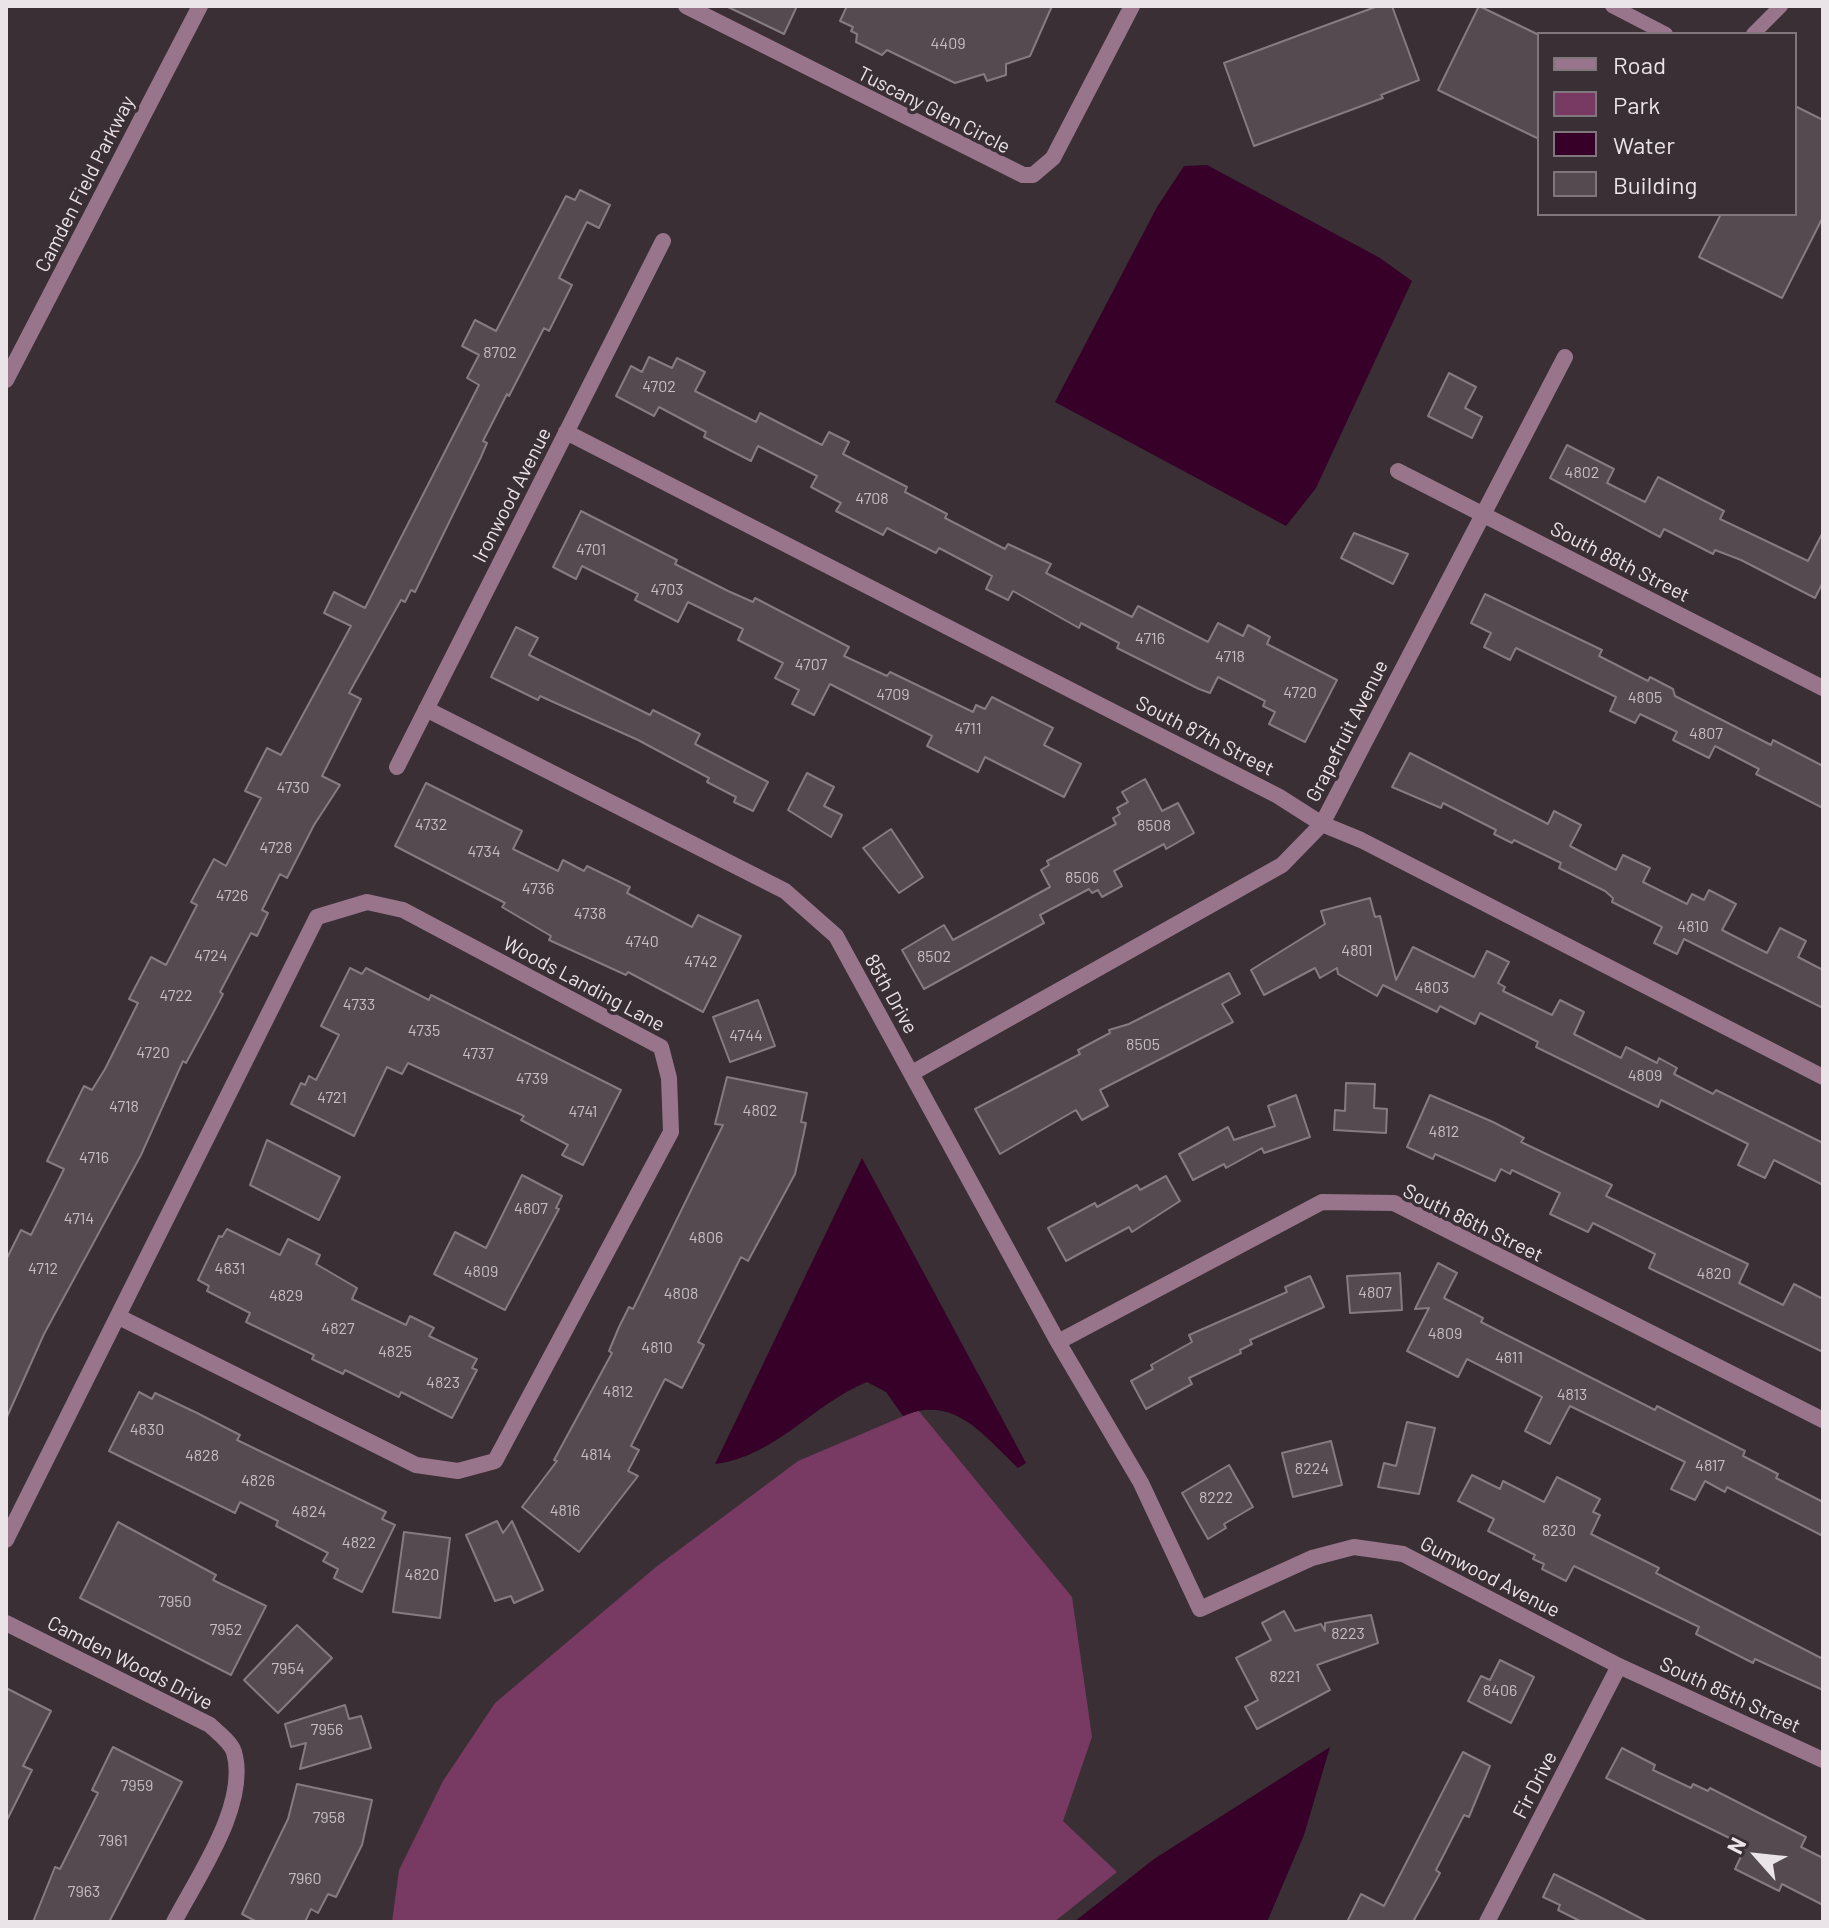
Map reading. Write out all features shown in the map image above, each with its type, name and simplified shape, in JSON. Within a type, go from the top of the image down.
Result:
[{"type":"street","name":"Camden Field Parkway","points":[[6,380],[200,6]]},
{"type":"street","name":"Tuscany Glen Circle","points":[[686,6],[1023,175],[1033,175],[1053,158],[1132,6]]},
{"type":"street","name":"Ironwood Avenue","points":[[397,767],[663,241]]},
{"type":"street","name":"Grapefruit Avenue","points":[[912,1073],[1282,865],[1322,824],[1481,513],[1565,357]]},
{"type":"street","name":"South 87th Street","points":[[566,432],[1278,796],[1322,824],[1361,840],[1823,1077]]},
{"type":"street","name":"South 88th Street","points":[[1398,471],[1823,688]]},
{"type":"street","name":"85th Drive","points":[[426,709],[785,891],[836,936],[1058,1342],[1141,1483]]},
{"type":"street","name":"Woods Landing Lane","points":[[6,1540],[317,917],[367,902],[403,910],[661,1047],[669,1078],[671,1132],[495,1461],[458,1471],[416,1465],[119,1317]]},
{"type":"street","name":"South 86th Street","points":[[1058,1342],[1322,1202],[1394,1203],[1823,1420]]},
{"type":"street","name":"Gumwood Avenue","points":[[1141,1483],[1200,1609],[1312,1558],[1354,1547],[1403,1554],[1619,1666]]},
{"type":"street","name":"Camden Woods Drive","points":[[6,1623],[210,1725],[234,1749],[239,1787],[226,1820],[174,1922]]},
{"type":"street","name":"South 85th Street","points":[[1619,1666],[1823,1760]]},
{"type":"street","name":"Fir Drive","points":[[1487,1922],[1619,1666]]},
{"type":"lane","points":[[1612,6],[1662,32]]},
{"type":"lane","points":[[1755,32],[1781,6]]},
{"type":"green space","points":[[918,1410],[1072,1597],[1092,1737],[1063,1821],[1117,1872],[1054,1922],[392,1922],[399,1870],[443,1781],[495,1703],[656,1567],[798,1461]]},
{"type":"water","points":[[1207,165],[1380,258],[1412,281],[1316,488],[1286,526],[1055,402],[1157,207],[1184,166]]},
{"type":"water","points":[[862,1158],[1026,1463],[1018,1468],[966,1421],[938,1410],[903,1416],[886,1392],[867,1382],[829,1403],[775,1441],[737,1459],[715,1464]]},
{"type":"water","points":[[1330,1747],[1304,1835],[1267,1922],[1074,1922],[1154,1859]]},
{"type":"building","points":[[726,6],[797,6],[784,34]]},
{"type":"building","points":[[847,6],[1052,6],[1030,56],[1006,64],[1006,75],[987,81],[984,74],[955,83],[887,50],[882,55],[856,42],[857,34],[851,31],[853,27],[840,21]]},
{"type":"building","points":[[1378,6],[1392,6],[1419,80],[1381,95],[1383,98],[1254,146],[1224,63]]},
{"type":"building","points":[[1479,6],[1537,34],[1537,138],[1438,90]]},
{"type":"building","points":[[1797,107],[1823,120],[1823,217],[1782,298],[1699,257],[1720,216],[1797,216]]},
{"type":"building","points":[[580,190],[610,205],[599,228],[587,222],[559,278],[572,285],[549,331],[544,328],[509,396],[507,394],[483,441],[487,443],[481,457],[415,592],[411,590],[405,602],[401,600],[349,693],[361,699],[322,776],[340,785],[314,825],[287,878],[280,874],[262,910],[268,913],[257,936],[251,933],[220,992],[223,994],[212,1015],[186,1063],[183,1061],[141,1155],[44,1334],[6,1419],[6,1260],[21,1230],[31,1235],[64,1169],[47,1161],[84,1086],[92,1090],[105,1069],[138,1003],[129,999],[151,957],[166,965],[197,905],[191,902],[214,859],[226,866],[261,798],[245,791],[267,748],[281,755],[351,626],[324,613],[334,592],[365,608],[479,385],[467,378],[479,355],[462,346],[475,320],[496,331],[566,196],[575,200]]},
{"type":"building","points":[[649,357],[672,368],[677,358],[705,372],[695,391],[756,422],[760,413],[822,445],[829,432],[849,442],[843,454],[907,487],[905,492],[947,514],[945,518],[1005,549],[1008,544],[1051,564],[1046,573],[1132,617],[1138,606],[1208,642],[1218,623],[1243,636],[1248,625],[1270,637],[1267,644],[1337,680],[1305,742],[1269,724],[1275,712],[1263,706],[1265,701],[1218,677],[1210,693],[1199,689],[1117,648],[1119,643],[1081,623],[1079,628],[1013,591],[1008,600],[986,589],[992,576],[939,548],[936,553],[887,528],[883,535],[836,511],[841,503],[811,487],[817,476],[758,446],[751,461],[704,437],[706,432],[659,407],[654,416],[616,396],[631,366],[642,372]]},
{"type":"building","points":[[1449,373],[1476,387],[1465,408],[1482,417],[1472,438],[1428,416]]},
{"type":"building","points":[[1567,445],[1614,469],[1607,483],[1645,502],[1658,477],[1724,511],[1720,519],[1808,561],[1823,532],[1823,582],[1815,598],[1741,560],[1715,550],[1713,554],[1664,529],[1660,537],[1550,478]]},
{"type":"building","points":[[581,511],[677,560],[675,564],[728,591],[753,602],[755,598],[849,647],[844,656],[887,676],[890,672],[973,712],[976,705],[985,709],[992,697],[1053,728],[1044,745],[1081,764],[1064,797],[985,757],[978,772],[927,746],[932,736],[830,684],[814,715],[792,704],[799,690],[775,678],[783,663],[738,640],[743,629],[688,602],[678,622],[635,600],[638,594],[582,566],[576,579],[553,567]]},
{"type":"building","points":[[1354,533],[1408,554],[1393,584],[1341,558]]},
{"type":"building","points":[[1485,594],[1602,650],[1599,656],[1648,681],[1650,677],[1673,689],[1675,696],[1771,745],[1773,740],[1823,766],[1823,808],[1756,774],[1759,769],[1715,746],[1709,758],[1673,740],[1677,732],[1640,714],[1635,723],[1610,711],[1616,697],[1516,648],[1510,660],[1484,647],[1491,633],[1471,623]]},
{"type":"building","points":[[516,627],[538,638],[529,655],[650,715],[653,710],[700,734],[695,744],[768,782],[753,811],[734,802],[736,797],[707,782],[709,778],[638,740],[540,696],[538,700],[491,677]]},
{"type":"building","points":[[1410,753],[1548,824],[1554,811],[1581,825],[1570,846],[1616,870],[1623,855],[1650,868],[1643,882],[1687,904],[1692,894],[1704,900],[1709,890],[1736,904],[1722,930],[1767,953],[1780,928],[1806,941],[1798,957],[1823,970],[1823,1008],[1684,939],[1677,954],[1654,943],[1662,927],[1612,902],[1613,898],[1605,891],[1559,868],[1561,863],[1514,840],[1512,843],[1494,834],[1496,830],[1443,803],[1441,808],[1392,787]]},
{"type":"building","points":[[807,773],[834,787],[824,806],[842,815],[831,837],[788,810]]},
{"type":"building","points":[[1145,779],[1162,811],[1178,803],[1194,833],[1166,849],[1164,844],[1114,871],[1122,886],[1102,897],[1098,890],[1092,893],[1089,889],[1040,915],[1044,923],[924,989],[902,950],[944,925],[953,940],[1050,887],[1041,870],[1049,865],[1047,861],[1116,824],[1113,818],[1120,814],[1117,808],[1128,802],[1122,792]]},
{"type":"building","points":[[426,783],[522,831],[513,849],[558,871],[563,860],[584,871],[587,866],[630,887],[627,893],[692,927],[698,915],[741,936],[703,1012],[628,972],[626,975],[549,940],[551,936],[502,907],[505,903],[395,846]]},
{"type":"building","points":[[891,829],[923,877],[899,893],[863,848]]},
{"type":"building","points":[[1370,898],[1375,917],[1380,916],[1396,980],[1413,947],[1474,977],[1487,951],[1509,962],[1498,983],[1505,987],[1503,991],[1552,1015],[1560,1000],[1584,1012],[1574,1034],[1621,1058],[1626,1047],[1657,1063],[1659,1058],[1677,1068],[1674,1074],[1713,1094],[1716,1090],[1823,1143],[1823,1185],[1774,1160],[1765,1178],[1738,1165],[1748,1144],[1661,1100],[1658,1107],[1536,1047],[1538,1042],[1480,1013],[1475,1024],[1440,1006],[1437,1012],[1383,985],[1377,996],[1338,974],[1337,968],[1320,978],[1315,968],[1264,995],[1251,970],[1325,924],[1321,911]]},
{"type":"building","points":[[350,968],[362,974],[366,968],[429,1000],[431,995],[621,1090],[583,1165],[562,1155],[568,1145],[521,1120],[524,1116],[408,1063],[402,1074],[387,1067],[354,1136],[291,1104],[301,1083],[305,1085],[309,1076],[316,1080],[339,1035],[321,1026]]},
{"type":"building","points":[[1229,973],[1240,994],[1222,1004],[1233,1022],[1100,1090],[1108,1106],[1082,1120],[1076,1110],[1000,1154],[975,1109],[1080,1054],[1078,1050],[1110,1033],[1109,1030],[1129,1024]]},
{"type":"building","points":[[758,1000],[775,1046],[730,1062],[713,1017]]},
{"type":"building","points":[[727,1077],[807,1093],[801,1122],[806,1123],[795,1174],[748,1261],[741,1257],[698,1342],[704,1345],[682,1388],[665,1379],[631,1446],[639,1450],[628,1471],[638,1476],[579,1552],[522,1507],[557,1461],[554,1460],[612,1353],[609,1351],[619,1327],[629,1307],[633,1309],[723,1125],[715,1124]]},
{"type":"building","points":[[1346,1083],[1375,1084],[1374,1108],[1387,1109],[1386,1133],[1334,1130],[1335,1110],[1345,1111]]},
{"type":"building","points":[[1296,1095],[1310,1137],[1264,1153],[1262,1148],[1226,1168],[1224,1164],[1193,1180],[1179,1154],[1228,1127],[1234,1140],[1275,1126],[1268,1106]]},
{"type":"building","points":[[1430,1095],[1493,1122],[1524,1138],[1521,1142],[1612,1185],[1606,1196],[1748,1264],[1739,1283],[1783,1305],[1794,1284],[1823,1299],[1823,1352],[1649,1268],[1655,1254],[1593,1223],[1588,1232],[1550,1214],[1560,1193],[1512,1170],[1510,1174],[1501,1169],[1495,1181],[1435,1154],[1433,1159],[1407,1147]]},
{"type":"building","points":[[267,1140],[340,1177],[319,1220],[250,1185]]},
{"type":"building","points":[[522,1175],[562,1196],[556,1208],[559,1209],[505,1310],[434,1274],[455,1232],[486,1248]]},
{"type":"building","points":[[1166,1176],[1180,1201],[1132,1232],[1129,1227],[1066,1261],[1048,1228],[1095,1203],[1097,1207],[1137,1185],[1140,1190]]},
{"type":"building","points":[[227,1229],[280,1255],[288,1239],[320,1255],[316,1264],[357,1288],[352,1299],[406,1325],[410,1316],[434,1328],[429,1336],[477,1359],[472,1368],[477,1370],[452,1418],[401,1392],[399,1397],[345,1370],[343,1374],[312,1359],[314,1355],[246,1322],[250,1313],[207,1291],[209,1286],[198,1280],[219,1236],[222,1237]]},
{"type":"building","points":[[1438,1263],[1457,1273],[1444,1298],[1483,1318],[1481,1322],[1655,1410],[1657,1406],[1745,1451],[1743,1456],[1778,1474],[1776,1478],[1823,1502],[1823,1536],[1727,1487],[1725,1492],[1705,1481],[1695,1500],[1671,1489],[1685,1462],[1570,1406],[1550,1444],[1525,1431],[1542,1397],[1467,1359],[1458,1377],[1407,1351],[1429,1308],[1415,1309]]},
{"type":"building","points":[[1400,1273],[1402,1310],[1350,1313],[1347,1276]]},
{"type":"building","points":[[1310,1276],[1324,1307],[1250,1340],[1252,1344],[1240,1350],[1241,1353],[1189,1378],[1192,1384],[1146,1409],[1131,1381],[1153,1369],[1151,1365],[1192,1342],[1189,1335],[1287,1292],[1285,1287]]},
{"type":"building","points":[[139,1392],[152,1399],[155,1393],[197,1413],[240,1435],[237,1440],[386,1512],[382,1519],[395,1525],[362,1592],[334,1578],[338,1569],[323,1561],[328,1553],[276,1526],[278,1521],[240,1502],[235,1513],[109,1451]]},
{"type":"building","points":[[1407,1422],[1435,1428],[1419,1494],[1378,1487],[1384,1463],[1396,1466]]},
{"type":"building","points":[[1331,1441],[1342,1485],[1293,1497],[1282,1453]]},
{"type":"building","points":[[1229,1465],[1253,1507],[1224,1524],[1226,1528],[1208,1539],[1182,1493]]},
{"type":"building","points":[[1472,1475],[1500,1489],[1503,1481],[1544,1502],[1557,1477],[1600,1499],[1593,1512],[1600,1515],[1591,1534],[1659,1568],[1656,1573],[1823,1659],[1823,1690],[1755,1659],[1753,1663],[1696,1634],[1699,1627],[1574,1566],[1566,1581],[1542,1569],[1544,1564],[1533,1559],[1535,1555],[1488,1531],[1494,1519],[1458,1501]]},
{"type":"building","points":[[497,1521],[503,1533],[512,1521],[543,1590],[514,1603],[511,1596],[495,1601],[466,1535]]},
{"type":"building","points":[[118,1522],[216,1575],[213,1580],[266,1606],[231,1675],[80,1598]]},
{"type":"building","points":[[404,1532],[450,1538],[440,1618],[393,1612]]},
{"type":"building","points":[[1284,1611],[1295,1631],[1321,1624],[1325,1631],[1325,1623],[1371,1615],[1378,1643],[1317,1665],[1330,1690],[1257,1729],[1245,1707],[1258,1700],[1236,1658],[1271,1640],[1262,1623]]},
{"type":"building","points":[[297,1625],[332,1658],[278,1713],[244,1680]]},
{"type":"building","points":[[1500,1660],[1534,1677],[1511,1723],[1468,1701],[1481,1676],[1490,1680]]},
{"type":"building","points":[[6,1688],[51,1711],[23,1766],[32,1770],[6,1822]]},
{"type":"building","points":[[345,1705],[349,1719],[361,1716],[371,1748],[300,1769],[306,1743],[291,1747],[285,1724]]},
{"type":"building","points":[[113,1747],[182,1782],[109,1922],[33,1922],[55,1867],[60,1869],[98,1793],[92,1790]]},
{"type":"building","points":[[1622,1748],[1655,1765],[1653,1770],[1691,1788],[1693,1784],[1708,1791],[1710,1788],[1806,1837],[1801,1847],[1823,1858],[1823,1905],[1782,1884],[1779,1891],[1735,1869],[1746,1846],[1606,1778]]},
{"type":"building","points":[[1463,1752],[1490,1766],[1469,1817],[1464,1815],[1436,1870],[1440,1873],[1414,1920],[1417,1922],[1347,1922],[1361,1894],[1384,1906]]},
{"type":"building","points":[[297,1784],[372,1800],[362,1845],[336,1897],[328,1894],[318,1913],[311,1909],[305,1922],[257,1922],[242,1914],[288,1819]]},
{"type":"building","points":[[1554,1874],[1648,1922],[1582,1922],[1558,1910],[1560,1905],[1543,1897]]}]
